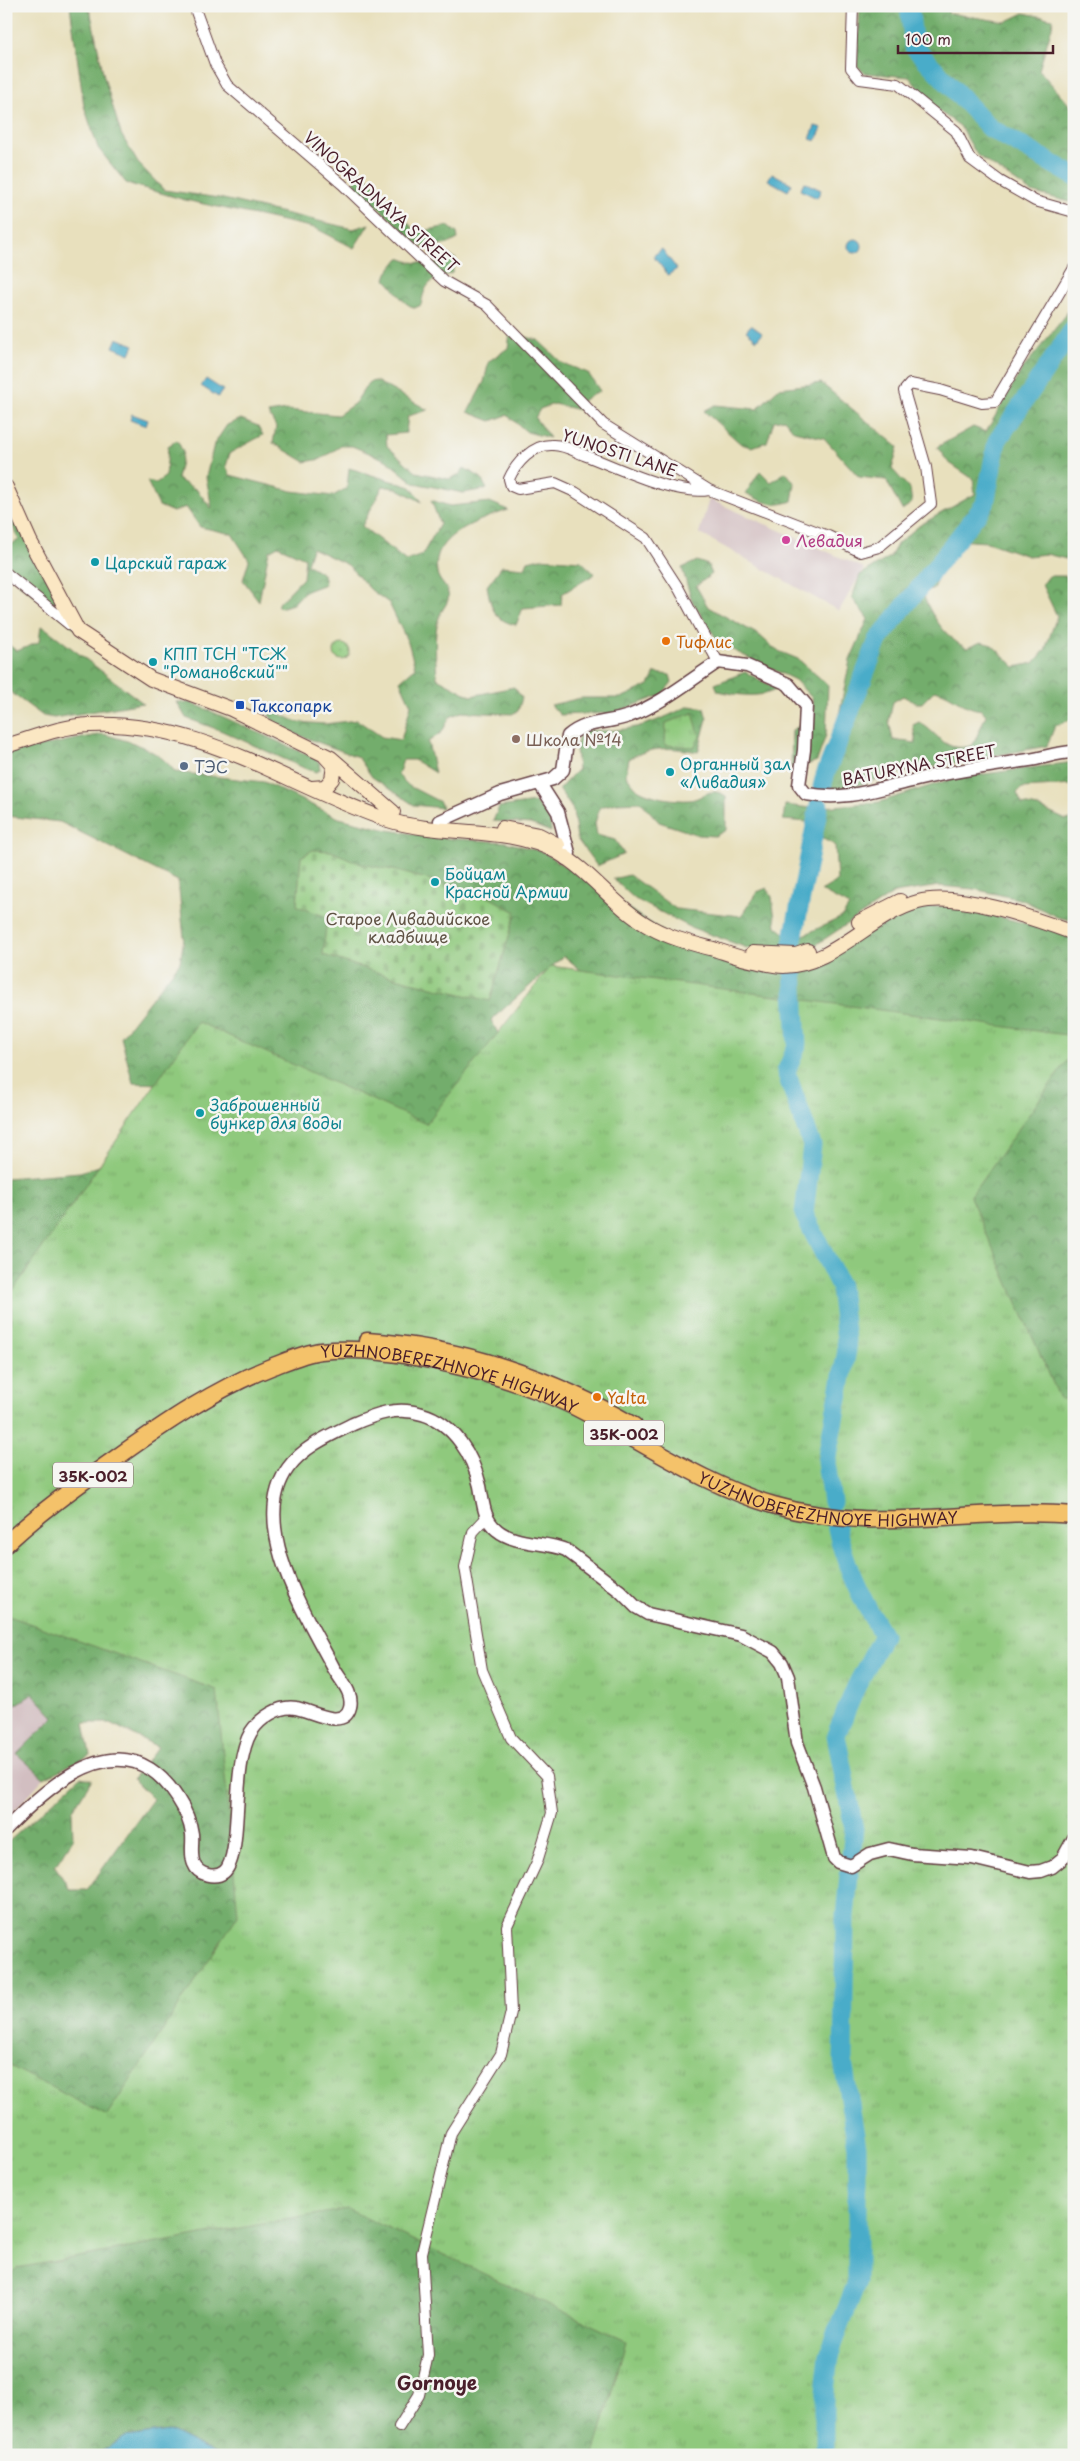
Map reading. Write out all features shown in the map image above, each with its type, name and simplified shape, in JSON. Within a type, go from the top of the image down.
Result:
[{"type":"highway","name":"YUZHNOBEREZHNOYE HIGHWAY","points":[[6,1533],[55,1490],[141,1428],[243,1368],[270,1356],[299,1347],[352,1340],[419,1346],[458,1354],[534,1377],[604,1409],[682,1453],[740,1482],[776,1495],[812,1504],[840,1510],[906,1512],[1074,1506]]},
{"type":"highway","name":"YUZHNOBEREZHNOYE HIGHWAY","points":[[6,1544],[42,1512],[102,1468],[147,1436],[236,1380],[308,1354],[340,1351],[372,1352],[452,1365],[529,1388],[569,1404],[734,1490],[770,1504],[807,1514],[889,1521],[1008,1514],[1074,1515]]},
{"type":"main road","points":[[6,486],[30,541],[78,631],[151,679],[231,709],[325,754],[392,816]]},
{"type":"main road","points":[[6,738],[88,719],[152,724],[222,742],[317,786],[379,808],[392,816],[525,831],[552,841],[651,927],[678,939],[752,961],[785,966],[814,959],[901,909],[918,902],[932,900],[962,902],[1017,914],[1074,934]]},
{"type":"main road","points":[[6,746],[60,730],[88,725],[138,728],[180,735],[218,746],[420,826],[513,838],[568,856],[630,906],[662,927],[748,953],[796,955],[822,946],[883,908],[916,894],[950,894],[992,900],[1027,910],[1074,928]]},
{"type":"main road","points":[[317,786],[327,777],[329,767],[325,754]]},
{"type":"main road","points":[[325,754],[379,808]]},
{"type":"main road","points":[[420,826],[440,821]]},
{"type":"street","name":"VINOGRADNAYA STREET","points":[[194,6],[215,64],[226,85],[342,184],[444,281],[487,305],[603,424],[709,490],[828,536],[860,552],[879,547],[931,504],[926,467],[904,391],[910,384],[940,390],[982,403],[995,402],[1074,268]]},
{"type":"street","points":[[853,6],[851,68],[860,79],[898,84],[956,131],[970,159],[1000,181],[1035,201],[1074,212]]},
{"type":"street","name":"YUNOSTI LANE","points":[[709,490],[698,492],[630,474],[564,447],[551,445],[535,448],[513,470],[509,479],[511,486],[518,489],[555,483],[575,492],[646,538],[679,589],[718,662]]},
{"type":"street","points":[[6,573],[78,631]]},
{"type":"street","points":[[440,821],[515,789],[540,784],[553,779],[563,770],[568,736],[579,727],[628,716],[654,704],[718,662]]},
{"type":"street","name":"BATURYNA STREET","points":[[718,662],[747,666],[788,684],[806,706],[804,750],[799,785],[806,794],[824,797],[854,796],[922,778],[984,766],[1032,760],[1060,752],[1074,752]]},
{"type":"street","points":[[540,784],[558,812],[568,856]]},
{"type":"street","points":[[6,1829],[41,1798],[82,1767],[100,1760],[118,1759],[150,1769],[163,1780],[182,1805],[192,1833],[194,1866],[198,1871],[209,1875],[218,1875],[226,1871],[233,1856],[237,1783],[242,1750],[258,1721],[274,1712],[293,1707],[325,1717],[338,1718],[347,1713],[351,1706],[350,1695],[293,1592],[275,1536],[275,1506],[280,1483],[289,1466],[328,1436],[373,1415],[403,1410],[421,1414],[446,1427],[470,1456],[476,1469],[487,1517],[495,1529],[503,1534],[566,1550],[620,1591],[636,1607],[648,1614],[741,1636],[773,1652],[782,1662],[788,1677],[797,1743],[834,1858],[838,1862],[851,1866],[870,1854],[889,1849],[912,1854],[972,1858],[1030,1872],[1041,1871],[1052,1867],[1062,1858],[1074,1838]]},
{"type":"street","points":[[399,2427],[419,2395],[428,2355],[422,2253],[451,2133],[501,2054],[511,2012],[507,1926],[537,1862],[552,1813],[547,1776],[511,1738],[482,1670],[465,1567],[473,1532],[487,1517]]},
{"type":"shaded area","points":[[709,499],[864,568],[839,611],[699,533]]},
{"type":"shaded area","points":[[33,1693],[54,1717],[17,1754],[44,1778],[6,1820],[6,1704],[11,1708]]},
{"type":"green space","points":[[70,6],[87,6],[91,14],[104,77],[121,134],[138,163],[164,190],[219,198],[353,229],[369,224],[354,248],[315,228],[185,200],[126,183],[98,148],[84,106]]},
{"type":"green space","points":[[860,6],[948,6],[948,13],[1005,22],[1024,13],[1053,19],[1039,70],[1074,110],[1074,203],[1031,192],[977,155],[960,126],[937,110],[909,77],[865,73],[857,66]]},
{"type":"green space","points":[[359,169],[385,195],[414,230],[419,232],[448,226],[457,233],[458,239],[448,244],[421,247],[359,190],[354,183]]},
{"type":"green space","points":[[448,255],[456,259],[452,273],[430,283],[425,291],[421,305],[415,308],[406,303],[385,279],[387,273],[399,258],[410,262],[435,264]]},
{"type":"green space","points":[[1074,294],[1074,561],[1046,554],[1028,556],[987,542],[955,540],[941,551],[935,587],[923,594],[940,626],[953,639],[967,648],[981,642],[992,645],[1015,667],[1034,663],[1045,650],[1057,616],[1042,585],[1049,576],[1074,576],[1074,718],[1055,726],[1047,746],[894,774],[839,791],[832,789],[830,777],[839,715],[850,660],[868,619],[852,598],[860,575],[890,557],[898,543],[920,525],[975,494],[973,479],[948,462],[937,447],[973,427],[986,432],[1021,371],[1066,315]],"holes":[[[935,690],[969,707],[982,710],[986,715],[973,745],[963,747],[949,745],[919,722],[913,725],[916,743],[893,740],[889,721],[893,702],[903,696],[916,703],[922,703]]]},
{"type":"green space","points":[[510,333],[538,340],[562,363],[588,373],[600,391],[583,400],[579,410],[554,404],[540,409],[535,418],[550,438],[527,432],[507,415],[491,421],[468,412],[484,382],[489,361],[508,348]]},
{"type":"green space","points":[[376,381],[428,410],[408,416],[406,433],[386,435],[387,446],[416,472],[449,479],[460,474],[464,468],[480,477],[487,489],[463,493],[414,483],[386,460],[352,446],[341,446],[321,459],[305,462],[273,443],[276,427],[268,413],[287,410],[338,415],[355,403],[369,382]]},
{"type":"green space","points":[[821,383],[898,447],[892,469],[910,489],[912,503],[902,510],[886,480],[859,477],[824,438],[794,431],[784,419],[774,421],[767,442],[751,447],[741,444],[704,411],[715,405],[757,409],[779,388]]},
{"type":"green space","points":[[241,419],[258,426],[263,435],[230,453],[226,466],[230,475],[292,491],[333,496],[347,488],[349,468],[411,487],[422,502],[398,489],[383,486],[362,526],[406,561],[422,555],[440,524],[431,500],[450,506],[490,502],[508,510],[460,530],[449,538],[441,548],[437,559],[438,576],[448,592],[448,600],[439,617],[436,632],[437,678],[471,696],[514,687],[522,698],[518,711],[512,714],[461,712],[450,717],[442,732],[428,742],[435,773],[414,760],[403,760],[398,775],[409,786],[440,802],[442,808],[414,805],[372,777],[358,757],[293,733],[274,722],[267,712],[268,708],[297,722],[325,724],[357,720],[382,737],[401,740],[411,705],[400,681],[415,668],[409,645],[389,603],[371,590],[348,565],[312,548],[307,564],[323,574],[325,584],[304,592],[293,604],[280,608],[277,605],[303,578],[305,558],[278,546],[269,551],[259,601],[243,580],[249,560],[232,534],[200,527],[186,507],[173,512],[159,506],[147,481],[156,483],[166,476],[168,446],[177,440],[183,452],[177,479],[197,490],[212,509],[206,477],[214,444],[227,425]]},
{"type":"green space","points":[[760,471],[771,482],[786,472],[795,484],[792,501],[779,504],[768,503],[746,493]]},
{"type":"green space","points":[[6,492],[78,631],[6,573],[6,547],[19,540],[6,513]]},
{"type":"green space","points":[[540,558],[581,561],[595,574],[562,594],[561,605],[523,608],[516,625],[502,620],[494,612],[487,586],[502,566],[525,568],[528,561]]},
{"type":"green space","points":[[697,561],[708,565],[712,574],[696,586],[708,607],[759,635],[776,650],[798,659],[828,685],[826,735],[817,761],[791,771],[792,730],[814,718],[812,698],[795,680],[720,644],[692,601],[682,568]]},
{"type":"green space","points":[[41,626],[143,703],[54,718],[43,716],[6,689],[6,643],[17,651],[39,642]]},
{"type":"green space","points":[[342,644],[348,646],[350,652],[348,658],[342,660],[336,658],[334,652],[336,646]]},
{"type":"green space","points":[[745,672],[777,689],[756,695],[740,695],[718,691],[715,684]]},
{"type":"green space","points":[[655,673],[670,675],[672,682],[662,695],[613,713],[560,715],[551,705],[581,698],[621,698],[649,685]]},
{"type":"green space","points":[[177,702],[191,703],[206,709],[314,758],[319,762],[320,770],[316,772],[304,768],[222,731],[186,718]]},
{"type":"green space","points":[[689,706],[704,708],[707,719],[698,752],[662,749],[646,752],[629,759],[626,775],[639,790],[664,798],[689,800],[710,792],[726,796],[726,830],[715,836],[698,835],[659,822],[641,802],[616,803],[600,807],[595,823],[597,835],[615,840],[624,854],[597,866],[577,839],[573,810],[559,789],[578,769],[576,748],[581,730],[598,731],[637,727],[661,719]]},
{"type":"green space","points":[[693,713],[700,737],[694,747],[665,745],[666,723]]},
{"type":"green space","points":[[103,734],[143,747],[161,757],[175,772],[264,782],[339,818],[388,830],[440,838],[506,842],[543,852],[688,948],[775,973],[804,969],[913,908],[953,905],[1074,936],[1074,1498],[30,1316],[6,1384],[6,1178],[80,1172],[186,1139],[223,1086],[133,1083],[121,1037],[180,962],[184,938],[178,881],[60,822],[6,816],[6,753]],"holes":[[[564,956],[607,992],[508,1051],[491,1020]]]},
{"type":"green space","points":[[1074,762],[1074,785],[1022,788],[1017,793],[1022,804],[1038,807],[1066,820],[1074,819],[1074,921],[1057,917],[1023,900],[974,889],[939,886],[894,893],[814,946],[782,955],[750,949],[690,927],[635,899],[613,879],[629,875],[676,909],[741,916],[757,892],[767,888],[772,897],[776,926],[788,936],[804,935],[842,917],[849,906],[821,891],[837,881],[835,845],[823,839],[821,823],[783,820],[785,805],[811,808],[880,802],[955,778]]},
{"type":"green space","points":[[535,802],[550,818],[551,832],[531,824],[493,821],[499,807]]},
{"type":"green space","name":"Старое Ливадийское кладбище","points":[[313,850],[331,851],[361,864],[393,870],[483,894],[516,912],[490,1001],[395,978],[323,955],[327,917],[297,906],[301,857]]},
{"type":"green space","points":[[551,966],[1074,1036],[1074,1051],[970,1197],[1060,1399],[1074,1399],[1074,2455],[594,2455],[626,2341],[347,2209],[17,2268],[6,2278],[6,2064],[107,2116],[238,1915],[217,1690],[6,1615],[6,1412],[12,1292],[198,1022],[426,1124]]},
{"type":"green space","points":[[46,1517],[1074,2455],[217,2455],[169,2431],[125,2437],[96,2455],[6,2455],[6,1844],[80,1777],[92,1779],[72,1811],[73,1839],[55,1866],[70,1890],[87,1890],[153,1799],[133,1779],[158,1747],[110,1723],[84,1723],[90,1755],[44,1778],[17,1754],[54,1717],[33,1694],[11,1708],[6,1704],[6,1554]]},
{"type":"water","points":[[815,126],[822,128],[816,141],[810,139]]},
{"type":"water","points":[[772,173],[792,184],[788,191],[768,180]]},
{"type":"water","points":[[804,182],[821,190],[817,198],[800,190]]},
{"type":"water","points":[[855,239],[860,241],[862,246],[860,251],[855,253],[850,251],[848,246],[850,241]]},
{"type":"water","points":[[662,249],[677,269],[668,275],[653,256]]},
{"type":"water","points":[[751,325],[762,333],[757,340],[746,331]]},
{"type":"water","points":[[117,338],[134,345],[130,354],[113,347]]},
{"type":"water","points":[[206,379],[223,390],[218,397],[201,386]]},
{"type":"water","points":[[132,414],[148,420],[146,426],[130,420]]},
{"type":"water","points":[[169,2431],[217,2455],[96,2455],[125,2437]]},
{"type":"waterway","points":[[909,6],[914,47],[990,128],[1074,176]]},
{"type":"waterway","points":[[822,787],[878,640],[985,504],[997,441],[1074,328]]},
{"type":"waterway","points":[[791,949],[819,806]]},
{"type":"waterway","points":[[793,970],[797,1046],[786,1072],[812,1145],[804,1214],[840,1286],[847,1350],[826,1462],[832,1502]]},
{"type":"waterway","points":[[836,1524],[839,1539],[855,1582],[883,1635],[856,1687],[836,1735],[854,1829],[851,1856]]},
{"type":"waterway","points":[[824,2455],[824,2402],[829,2355],[857,2282],[857,2147],[843,2062],[845,1916],[849,1875]]},
{"type":"place","name":"Левадия","points":[[786,540]]},
{"type":"place","name":"Царский гараж","points":[[95,562]]},
{"type":"place","name":"Тифлис","points":[[666,641]]},
{"type":"place","name":"КПП ТСН \"ТСЖ \"Романовский\"\"","points":[[153,662]]},
{"type":"place","name":"Таксопарк","points":[[240,705]]},
{"type":"place","name":"Школа №14","points":[[516,739]]},
{"type":"place","name":"ТЭС","points":[[184,766]]},
{"type":"place","name":"Органный зал «Ливадия»","points":[[670,772]]},
{"type":"place","name":"Бойцам Красной Армии","points":[[435,882]]},
{"type":"place","name":"Заброшенный бункер для воды","points":[[200,1113]]},
{"type":"place","name":"Yalta","points":[[597,1397]]},
{"type":"district","name":"Gornoye","points":[[437,2382]]}]
